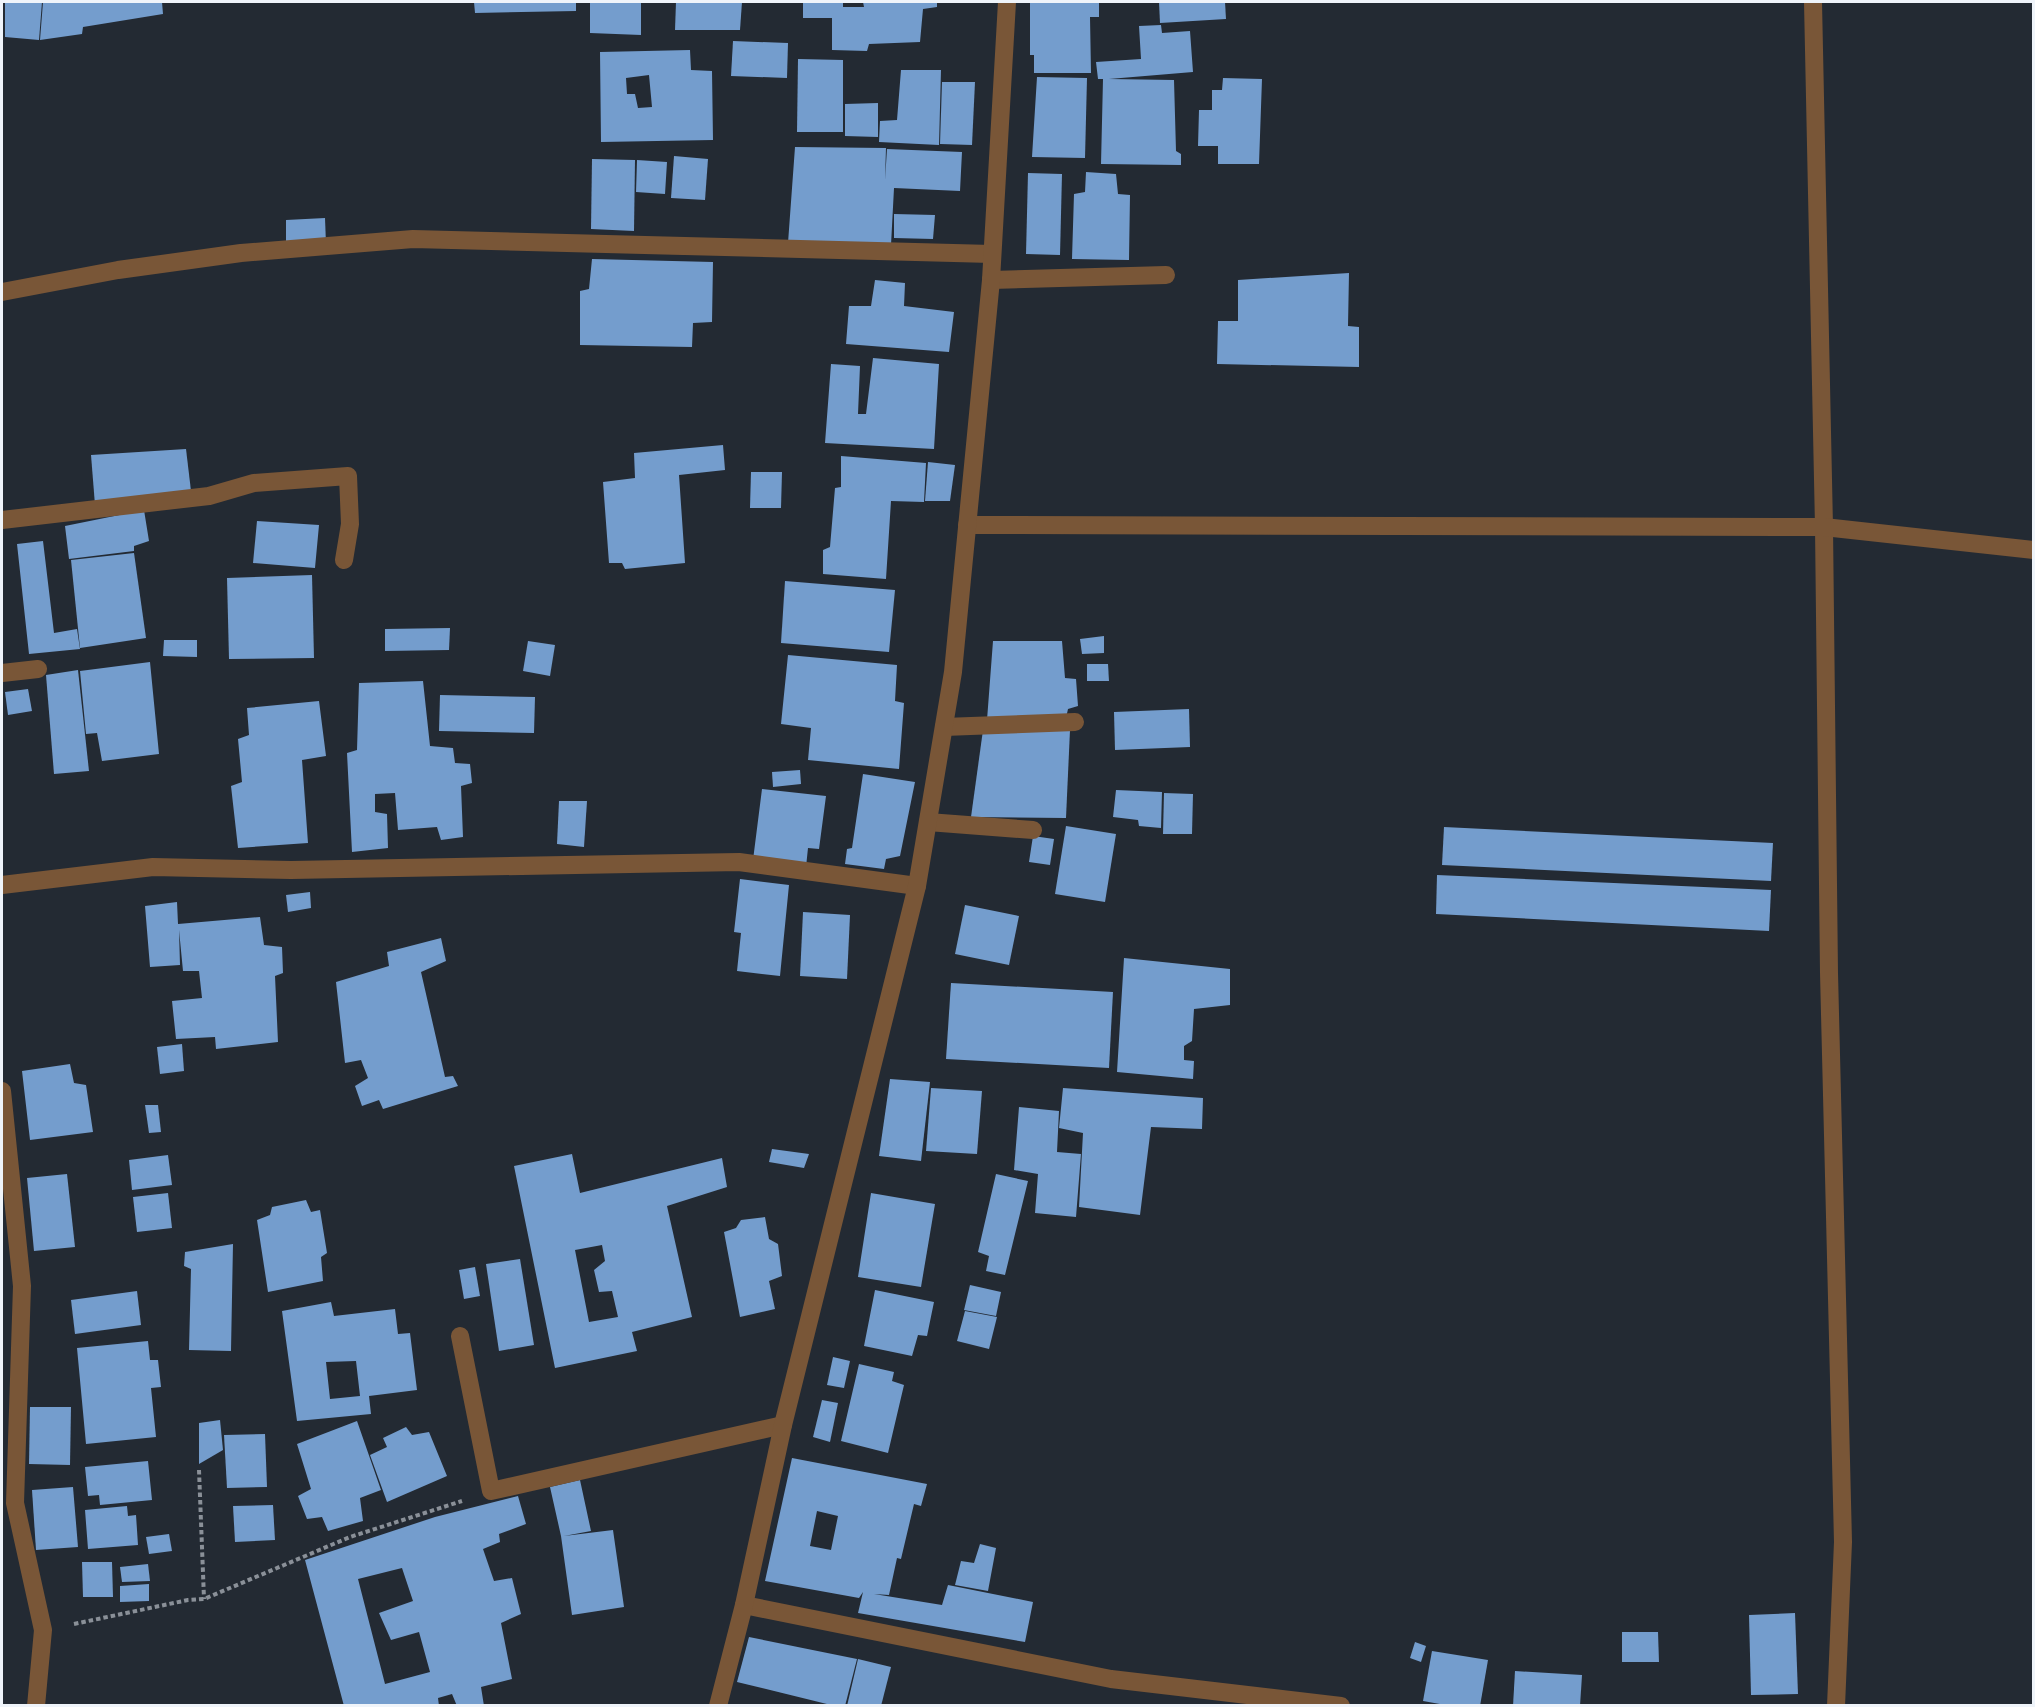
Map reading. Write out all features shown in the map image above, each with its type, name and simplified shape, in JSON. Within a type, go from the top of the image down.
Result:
[{"type":"street","points":[[718,1706],[744,1605],[783,1425],[917,886],[928,822],[953,672],[991,280],[1007,2]]},
{"type":"street","points":[[1813,2],[1824,527],[1828,973],[1843,1542],[1836,1706]]},
{"type":"street","points":[[2,292],[118,270],[241,253],[413,239],[992,254]]},
{"type":"street","points":[[991,280],[1166,275]]},
{"type":"street","points":[[2,520],[209,496],[254,483],[348,477],[350,524],[344,560]]},
{"type":"street","points":[[967,525],[1824,527],[2034,550]]},
{"type":"street","points":[[2,673],[39,669]]},
{"type":"street","points":[[944,727],[1075,722]]},
{"type":"street","points":[[928,822],[1033,830]]},
{"type":"street","points":[[2,885],[153,867],[291,870],[739,862],[917,886]]},
{"type":"street","points":[[2,1091],[22,1286],[15,1503],[43,1630],[36,1706]]},
{"type":"street","points":[[460,1336],[491,1491],[783,1425]]},
{"type":"street","points":[[744,1605],[1111,1679],[1341,1706]]},
{"type":"path","points":[[199,1470],[204,1599]]},
{"type":"path","points":[[43,1630],[188,1599],[204,1599],[350,1537],[491,1491]]},
{"type":"building","points":[[5,2],[42,2],[39,40],[5,37]]},
{"type":"building","points":[[43,2],[162,2],[163,14],[83,27],[82,34],[40,40]]},
{"type":"building","points":[[474,2],[576,2],[576,11],[475,13]]},
{"type":"building","points":[[590,2],[641,2],[641,35],[590,33]]},
{"type":"building","points":[[676,2],[742,2],[740,30],[675,30]]},
{"type":"building","points":[[803,2],[843,2],[843,7],[864,7],[863,2],[937,2],[937,7],[923,9],[920,42],[869,44],[867,51],[832,50],[832,18],[803,18]]},
{"type":"building","points":[[1030,2],[1099,2],[1099,17],[1090,17],[1091,73],[1034,73],[1034,55],[1030,55]]},
{"type":"building","points":[[1159,2],[1225,2],[1226,19],[1160,23]]},
{"type":"building","points":[[1161,25],[1162,33],[1190,31],[1193,72],[1109,79],[1174,80],[1176,151],[1181,154],[1181,165],[1101,164],[1103,79],[1098,79],[1096,62],[1141,59],[1139,26]]},
{"type":"building","points":[[733,41],[788,43],[787,78],[731,76]]},
{"type":"building","points":[[690,50],[691,70],[712,71],[713,140],[601,142],[600,52]],"holes":[[[649,75],[652,107],[638,108],[635,94],[627,94],[626,78]]]},
{"type":"building","points":[[798,59],[843,60],[843,132],[797,132]]},
{"type":"building","points":[[901,70],[941,70],[939,145],[879,142],[880,121],[897,120]]},
{"type":"building","points":[[1037,77],[1087,78],[1085,158],[1032,157]]},
{"type":"building","points":[[1223,78],[1262,79],[1259,164],[1218,164],[1218,146],[1198,146],[1199,110],[1212,110],[1212,90],[1222,90]]},
{"type":"building","points":[[942,82],[975,82],[972,145],[940,144]]},
{"type":"building","points":[[878,103],[878,137],[845,136],[845,104]]},
{"type":"building","points":[[795,147],[886,148],[885,180],[887,149],[962,152],[960,191],[894,188],[891,245],[788,243]]},
{"type":"building","points":[[674,156],[708,159],[705,200],[671,198]]},
{"type":"building","points":[[592,159],[635,160],[634,231],[591,229]]},
{"type":"building","points":[[637,160],[667,162],[665,194],[636,192]]},
{"type":"building","points":[[1086,172],[1116,174],[1118,194],[1130,195],[1129,260],[1072,259],[1074,194],[1085,192]]},
{"type":"building","points":[[1028,173],[1062,174],[1060,255],[1026,254]]},
{"type":"building","points":[[894,214],[935,215],[933,239],[894,238]]},
{"type":"building","points":[[325,218],[326,244],[286,245],[286,220]]},
{"type":"building","points":[[592,259],[713,262],[712,322],[693,323],[692,347],[580,345],[580,291],[589,289]]},
{"type":"building","points":[[1349,273],[1348,326],[1359,327],[1359,367],[1217,364],[1218,321],[1238,321],[1238,280]]},
{"type":"building","points":[[875,280],[905,283],[904,306],[954,312],[949,352],[846,344],[849,306],[871,306]]},
{"type":"building","points":[[873,358],[939,364],[934,449],[825,443],[831,364],[860,366],[858,414],[866,414]]},
{"type":"building","points":[[723,445],[725,470],[679,475],[685,563],[625,569],[622,563],[609,563],[603,482],[635,478],[634,453]]},
{"type":"building","points":[[186,449],[191,491],[95,505],[91,455]]},
{"type":"building","points":[[841,456],[926,463],[924,502],[891,501],[886,579],[823,574],[823,550],[830,547],[835,488],[841,487]]},
{"type":"building","points":[[928,462],[955,465],[950,501],[925,501]]},
{"type":"building","points":[[751,472],[782,472],[781,508],[750,508]]},
{"type":"building","points":[[144,510],[149,541],[134,546],[134,551],[69,559],[65,526]]},
{"type":"building","points":[[257,521],[319,525],[315,568],[253,563]]},
{"type":"building","points":[[43,541],[54,633],[77,629],[80,649],[29,654],[17,544]]},
{"type":"building","points":[[134,553],[146,638],[80,648],[71,560]]},
{"type":"building","points":[[312,575],[314,658],[229,659],[227,578]]},
{"type":"building","points":[[785,581],[895,590],[889,652],[781,643]]},
{"type":"building","points":[[450,628],[449,650],[385,651],[385,629]]},
{"type":"building","points":[[1104,636],[1104,653],[1082,654],[1080,639]]},
{"type":"building","points":[[164,640],[197,640],[197,657],[163,656]]},
{"type":"building","points":[[528,641],[555,645],[550,676],[523,671]]},
{"type":"building","points":[[993,641],[1062,641],[1065,678],[1076,679],[1078,706],[1068,709],[1066,718],[987,720]]},
{"type":"building","points":[[788,655],[897,665],[895,701],[904,703],[899,769],[808,760],[811,728],[781,724]]},
{"type":"building","points":[[150,662],[159,754],[102,761],[97,733],[86,734],[80,671]]},
{"type":"building","points":[[1087,664],[1108,664],[1109,681],[1087,681]]},
{"type":"building","points":[[78,670],[89,771],[54,774],[46,675]]},
{"type":"building","points":[[423,681],[430,746],[453,748],[455,763],[470,764],[472,783],[461,786],[463,837],[441,840],[437,827],[398,830],[395,793],[375,794],[375,812],[387,814],[388,848],[352,852],[347,753],[357,750],[359,683]]},
{"type":"building","points":[[28,689],[32,711],[8,715],[5,692]]},
{"type":"building","points":[[440,695],[535,697],[534,733],[439,731]]},
{"type":"building","points":[[319,701],[326,756],[302,760],[308,843],[238,848],[231,786],[242,782],[238,739],[249,735],[247,708]]},
{"type":"building","points":[[1189,709],[1190,747],[1115,750],[1114,712]]},
{"type":"building","points":[[983,730],[1070,730],[1066,818],[971,817]]},
{"type":"building","points":[[800,770],[801,784],[773,787],[772,772]]},
{"type":"building","points":[[863,774],[915,782],[900,856],[886,859],[884,869],[845,864],[847,849],[852,848]]},
{"type":"building","points":[[762,789],[826,796],[819,849],[808,848],[806,867],[753,860]]},
{"type":"building","points":[[1116,790],[1162,792],[1161,828],[1139,826],[1138,820],[1113,817]]},
{"type":"building","points":[[1164,793],[1193,794],[1192,834],[1163,834]]},
{"type":"building","points":[[559,801],[587,801],[584,847],[557,844]]},
{"type":"building","points":[[1066,826],[1116,834],[1105,902],[1055,894]]},
{"type":"building","points":[[1444,827],[1773,843],[1771,881],[1442,865]]},
{"type":"building","points":[[1033,836],[1054,839],[1050,865],[1029,862]]},
{"type":"building","points":[[1437,875],[1771,890],[1769,931],[1436,914]]},
{"type":"building","points":[[740,879],[789,885],[780,976],[737,971],[741,933],[734,932]]},
{"type":"building","points":[[310,892],[311,908],[288,912],[286,895]]},
{"type":"building","points":[[177,902],[178,924],[260,917],[264,945],[282,947],[283,973],[275,976],[278,1042],[216,1049],[215,1037],[176,1039],[172,1001],[202,998],[199,971],[183,971],[179,930],[180,965],[150,967],[145,906]]},
{"type":"building","points":[[965,905],[1019,916],[1009,965],[955,954]]},
{"type":"building","points":[[803,912],[850,915],[847,979],[800,976]]},
{"type":"building","points":[[441,938],[446,961],[421,972],[445,1077],[453,1076],[458,1086],[383,1109],[379,1100],[362,1106],[355,1086],[368,1078],[361,1060],[345,1063],[336,982],[389,966],[387,952]]},
{"type":"building","points":[[1124,958],[1230,969],[1230,1005],[1194,1009],[1192,1041],[1184,1046],[1184,1060],[1194,1061],[1193,1079],[1117,1072]]},
{"type":"building","points":[[951,983],[1113,992],[1109,1068],[946,1059]]},
{"type":"building","points":[[182,1044],[184,1071],[160,1074],[157,1047]]},
{"type":"building","points":[[70,1064],[74,1083],[86,1085],[93,1132],[30,1140],[22,1071]]},
{"type":"building","points":[[890,1079],[930,1082],[921,1161],[879,1156]]},
{"type":"building","points":[[931,1088],[982,1091],[977,1154],[926,1151]]},
{"type":"building","points":[[1063,1088],[1203,1098],[1202,1129],[1151,1127],[1140,1215],[1079,1207],[1083,1133],[1059,1128]]},
{"type":"building","points":[[145,1105],[158,1105],[161,1132],[149,1133]]},
{"type":"building","points":[[1019,1107],[1059,1111],[1057,1152],[1081,1154],[1076,1217],[1035,1213],[1038,1174],[1014,1170]]},
{"type":"building","points":[[772,1149],[809,1154],[804,1168],[769,1162]]},
{"type":"building","points":[[572,1154],[580,1193],[722,1158],[727,1187],[667,1206],[692,1317],[632,1332],[637,1351],[555,1368],[514,1166]],"holes":[[[602,1245],[605,1261],[594,1270],[599,1292],[612,1291],[618,1317],[589,1322],[575,1250]]]},
{"type":"building","points":[[168,1155],[172,1185],[132,1190],[129,1160]]},
{"type":"building","points":[[67,1174],[75,1247],[34,1251],[27,1178]]},
{"type":"building","points":[[996,1174],[1028,1181],[1005,1275],[986,1271],[989,1256],[978,1252]]},
{"type":"building","points":[[168,1193],[172,1228],[137,1232],[133,1197]]},
{"type":"building","points":[[871,1193],[935,1204],[921,1287],[858,1277]]},
{"type":"building","points":[[306,1200],[311,1212],[320,1210],[327,1253],[321,1257],[323,1281],[268,1292],[257,1220],[270,1215],[272,1207]]},
{"type":"building","points":[[765,1217],[769,1239],[778,1244],[782,1276],[769,1281],[775,1309],[740,1317],[724,1232],[736,1228],[741,1220]]},
{"type":"building","points":[[233,1244],[231,1351],[189,1350],[191,1269],[184,1266],[185,1252]]},
{"type":"building","points":[[520,1259],[534,1345],[499,1351],[486,1264]]},
{"type":"building","points":[[475,1267],[480,1296],[464,1299],[459,1270]]},
{"type":"building","points":[[970,1285],[1001,1292],[996,1316],[964,1310]]},
{"type":"building","points":[[875,1290],[934,1302],[927,1336],[918,1335],[912,1356],[864,1346]]},
{"type":"building","points":[[137,1291],[141,1325],[75,1334],[71,1300]]},
{"type":"building","points":[[331,1302],[334,1316],[395,1309],[398,1334],[410,1333],[417,1390],[369,1396],[371,1414],[297,1421],[282,1311]],"holes":[[[356,1361],[360,1396],[330,1399],[326,1362]]]},
{"type":"building","points":[[965,1311],[997,1317],[989,1349],[957,1341]]},
{"type":"building","points":[[148,1341],[150,1360],[158,1360],[161,1387],[151,1388],[156,1437],[86,1444],[77,1348]]},
{"type":"building","points":[[833,1357],[850,1361],[844,1388],[827,1385]]},
{"type":"building","points":[[859,1364],[894,1372],[892,1381],[904,1385],[888,1453],[841,1441]]},
{"type":"building","points":[[822,1400],[838,1403],[830,1442],[813,1437]]},
{"type":"building","points":[[30,1407],[71,1407],[70,1465],[29,1464]]},
{"type":"building","points":[[220,1420],[223,1450],[199,1464],[199,1423]]},
{"type":"building","points":[[357,1421],[381,1490],[360,1498],[363,1521],[328,1531],[322,1517],[307,1519],[298,1496],[311,1489],[297,1444]]},
{"type":"building","points":[[406,1427],[412,1435],[429,1432],[447,1476],[387,1502],[370,1455],[387,1447],[383,1438]]},
{"type":"building","points":[[265,1434],[267,1487],[227,1488],[224,1435]]},
{"type":"building","points":[[792,1458],[927,1484],[921,1506],[914,1504],[901,1559],[897,1558],[889,1595],[874,1594],[942,1605],[948,1585],[1033,1602],[1025,1642],[858,1613],[863,1592],[859,1598],[765,1581]],"holes":[[[817,1511],[838,1516],[831,1550],[810,1546]]]},
{"type":"building","points":[[148,1461],[152,1500],[100,1505],[99,1495],[88,1496],[85,1467]]},
{"type":"building","points":[[580,1480],[591,1531],[564,1536],[613,1530],[624,1607],[572,1615],[561,1536],[550,1487]]},
{"type":"building","points":[[73,1487],[78,1547],[36,1550],[32,1490]]},
{"type":"building","points":[[518,1496],[526,1524],[499,1534],[500,1542],[483,1549],[494,1581],[512,1578],[521,1614],[501,1623],[512,1679],[481,1687],[484,1706],[457,1706],[452,1694],[438,1698],[439,1706],[344,1706],[305,1560],[435,1517]],"holes":[[[402,1568],[413,1601],[379,1613],[391,1640],[419,1632],[430,1672],[385,1684],[358,1579]]]},
{"type":"building","points":[[273,1505],[275,1540],[235,1542],[233,1506]]},
{"type":"building","points":[[127,1506],[128,1516],[136,1515],[138,1545],[88,1549],[85,1510]]},
{"type":"building","points":[[169,1534],[172,1551],[149,1554],[146,1537]]},
{"type":"building","points":[[980,1544],[996,1548],[988,1591],[955,1585],[961,1561],[974,1563]]},
{"type":"building","points":[[82,1562],[112,1562],[113,1597],[83,1597]]},
{"type":"building","points":[[148,1564],[150,1581],[122,1582],[120,1567]]},
{"type":"building","points":[[149,1584],[149,1601],[120,1602],[120,1586]]},
{"type":"building","points":[[1795,1613],[1798,1694],[1751,1695],[1749,1615]]},
{"type":"building","points":[[1622,1632],[1658,1632],[1659,1662],[1622,1662]]},
{"type":"building","points":[[749,1637],[857,1659],[845,1706],[835,1706],[737,1682]]},
{"type":"building","points":[[1415,1642],[1426,1646],[1421,1662],[1410,1658]]},
{"type":"building","points":[[1432,1651],[1488,1660],[1480,1706],[1451,1706],[1423,1701]]},
{"type":"building","points":[[858,1659],[891,1667],[881,1706],[847,1706]]},
{"type":"building","points":[[1515,1671],[1582,1675],[1580,1706],[1513,1706]]}]
